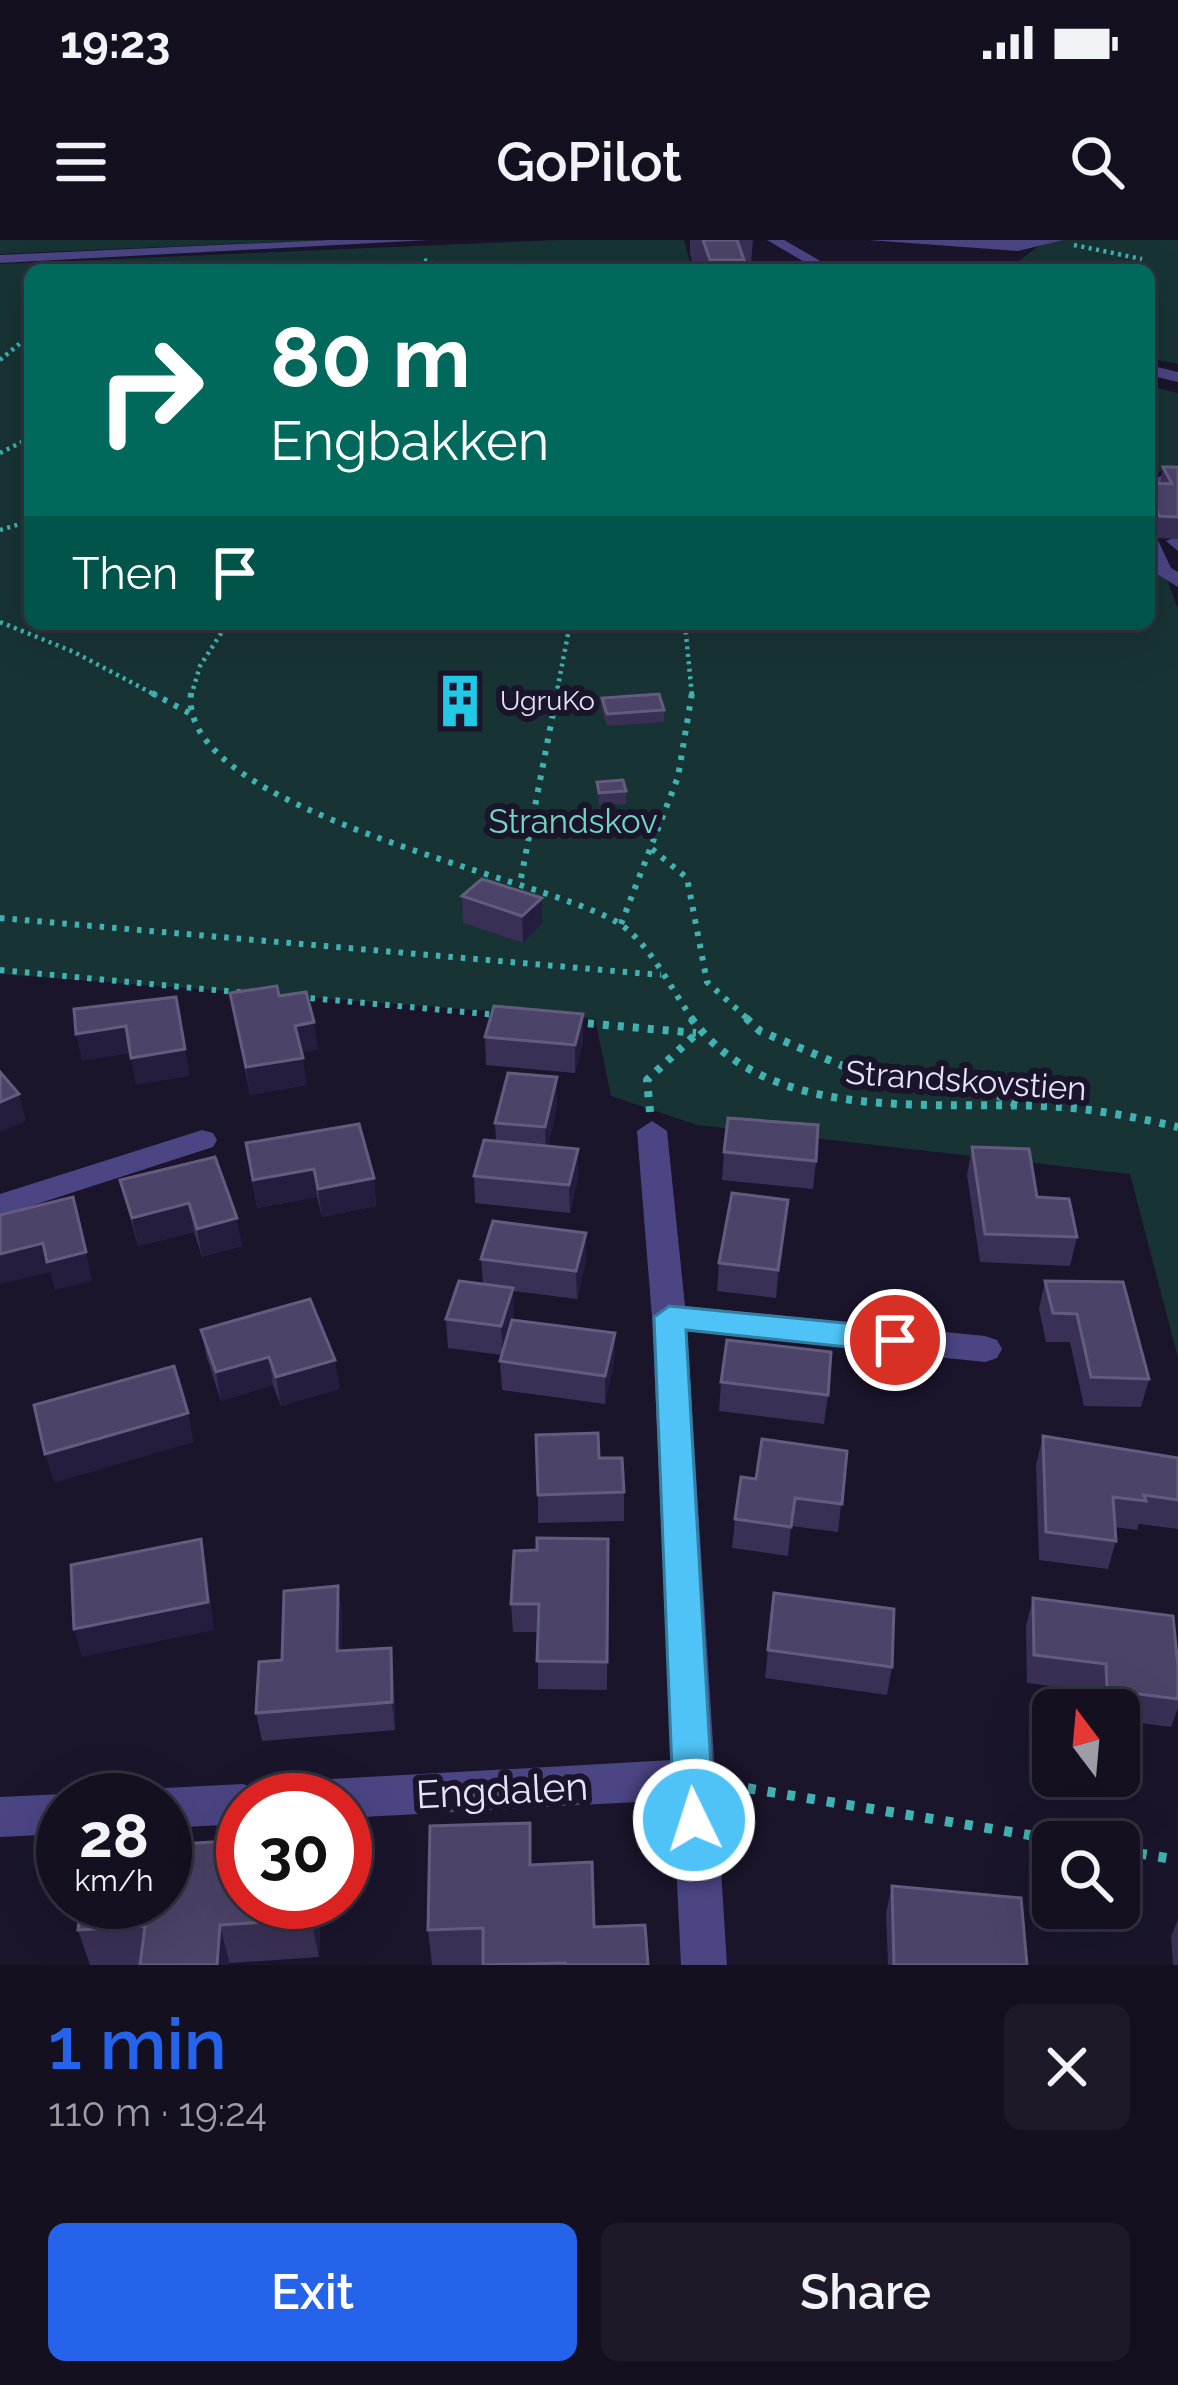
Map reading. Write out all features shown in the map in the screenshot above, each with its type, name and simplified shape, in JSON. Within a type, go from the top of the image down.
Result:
[{"type":"street","points":[[0,259],[422,240]]},
{"type":"street","points":[[774,240],[818,264]]},
{"type":"street","points":[[875,240],[1018,247],[1062,242]]},
{"type":"street","points":[[1155,554],[1162,571],[1178,580]]},
{"type":"street","points":[[652,1130],[669,1317],[704,1965]]},
{"type":"street","points":[[0,1205],[202,1140]]},
{"type":"street","points":[[669,1317],[985,1349]]},
{"type":"street","name":"Engdalen","points":[[372,1797],[692,1779]]},
{"type":"street","points":[[0,1817],[36,1815]]},
{"type":"path","points":[[1062,242],[1142,260]]},
{"type":"path","points":[[0,360],[24,339]]},
{"type":"path","points":[[0,622],[74,652],[191,714],[194,681],[224,630]]},
{"type":"path","points":[[521,878],[569,630]]},
{"type":"path","points":[[621,924],[652,849],[695,706],[695,659],[687,630]]},
{"type":"path","name":"Strandskovstien","points":[[191,714],[207,743],[233,769],[278,796],[355,830],[521,878],[621,924],[662,975],[697,1033],[732,1063],[780,1083],[853,1101],[1127,1115],[1178,1127]]},
{"type":"path","points":[[652,849],[688,878],[707,982],[760,1031],[855,1071],[952,1074],[1022,1107]]},
{"type":"path","points":[[0,918],[662,975]]},
{"type":"path","points":[[0,970],[256,993]]},
{"type":"path","points":[[279,995],[511,1016]]},
{"type":"path","points":[[558,1020],[697,1033]]},
{"type":"path","points":[[652,1130],[647,1080],[697,1033]]},
{"type":"path","points":[[692,1779],[1032,1836]]},
{"type":"path","points":[[1140,1854],[1178,1860]]},
{"type":"green space","points":[[0,240],[322,240],[0,254]]},
{"type":"green space","name":"Strandskov","points":[[557,240],[684,240],[690,264],[24,264],[24,630],[1155,630],[1155,548],[1178,609],[1178,1358],[1130,1174],[697,1125],[611,1096],[595,1019],[0,974],[0,264]]},
{"type":"green space","points":[[927,240],[1178,240],[1178,364],[1155,359],[1155,264],[1015,264],[1040,245]]},
{"type":"green space","points":[[1155,387],[1178,393],[1178,464],[1155,474]]},
{"type":"building","points":[[703,240],[737,240],[744,260],[710,260]]},
{"type":"building","points":[[1163,467],[1178,467],[1178,517],[1159,516],[1155,483],[1172,484]]},
{"type":"building","points":[[451,683],[471,685],[468,695],[448,694]]},
{"type":"building","points":[[659,694],[664,710],[607,714],[602,698]]},
{"type":"building","points":[[623,780],[626,791],[599,793],[597,782]]},
{"type":"building","points":[[482,879],[542,898],[522,916],[462,896]]},
{"type":"building","points":[[277,986],[279,996],[306,992],[314,1022],[295,1026],[303,1058],[246,1067],[230,993]]},
{"type":"building","points":[[176,997],[185,1049],[131,1058],[126,1026],[76,1034],[74,1009]]},
{"type":"building","points":[[494,1006],[583,1014],[575,1045],[485,1037]]},
{"type":"building","points":[[0,1072],[19,1094],[0,1102]]},
{"type":"building","points":[[508,1073],[557,1077],[545,1127],[495,1123]]},
{"type":"building","points":[[728,1118],[818,1125],[816,1161],[724,1152]]},
{"type":"building","points":[[359,1124],[374,1178],[318,1189],[314,1169],[253,1180],[246,1143]]},
{"type":"building","points":[[484,1140],[578,1149],[569,1185],[474,1176]]},
{"type":"building","points":[[972,1147],[1029,1149],[1037,1197],[1069,1199],[1077,1237],[985,1234]]},
{"type":"building","points":[[215,1157],[237,1218],[197,1229],[189,1203],[132,1218],[120,1180]]},
{"type":"building","points":[[732,1193],[788,1200],[778,1270],[719,1263]]},
{"type":"building","points":[[73,1197],[86,1252],[47,1262],[43,1243],[0,1254],[0,1215]]},
{"type":"building","points":[[493,1221],[586,1233],[576,1271],[481,1259]]},
{"type":"building","points":[[459,1281],[513,1288],[501,1326],[446,1319]]},
{"type":"building","points":[[1045,1281],[1123,1282],[1149,1379],[1091,1377],[1077,1314],[1053,1313]]},
{"type":"building","points":[[310,1299],[335,1360],[276,1377],[269,1357],[216,1372],[201,1330]]},
{"type":"building","points":[[512,1320],[615,1333],[605,1376],[500,1361]]},
{"type":"building","points":[[727,1340],[831,1352],[828,1395],[721,1382]]},
{"type":"building","points":[[174,1366],[188,1413],[45,1454],[34,1405]]},
{"type":"building","points":[[598,1433],[599,1458],[622,1458],[624,1492],[538,1495],[536,1435]]},
{"type":"building","points":[[1043,1436],[1178,1458],[1178,1500],[1113,1497],[1116,1541],[1046,1532]]},
{"type":"building","points":[[762,1439],[847,1451],[842,1504],[795,1498],[791,1527],[735,1519],[741,1477],[756,1479]]},
{"type":"building","points":[[537,1538],[608,1539],[607,1662],[537,1661],[539,1604],[511,1604],[514,1551],[537,1550]]},
{"type":"building","points":[[201,1539],[208,1602],[74,1629],[71,1565]]},
{"type":"building","points":[[338,1586],[337,1651],[391,1648],[392,1702],[256,1713],[259,1662],[282,1660],[284,1591]]},
{"type":"building","points":[[774,1593],[894,1609],[892,1667],[768,1650]]},
{"type":"building","points":[[1033,1598],[1173,1616],[1178,1699],[1140,1694],[1140,1689],[1107,1689],[1106,1664],[1034,1655]]},
{"type":"building","points":[[530,1823],[530,1865],[592,1862],[594,1927],[645,1925],[648,1965],[483,1965],[483,1928],[428,1930],[430,1826]]},
{"type":"building","points":[[216,1842],[217,1965],[140,1965],[145,1929],[192,1929],[192,1843]]},
{"type":"building","points":[[892,1886],[1021,1898],[1027,1965],[894,1965]]},
{"type":"place","name":"UgruKo","points":[[460,701]]},
{"type":"route","points":[[694,1820],[669,1317],[895,1340]]}]
